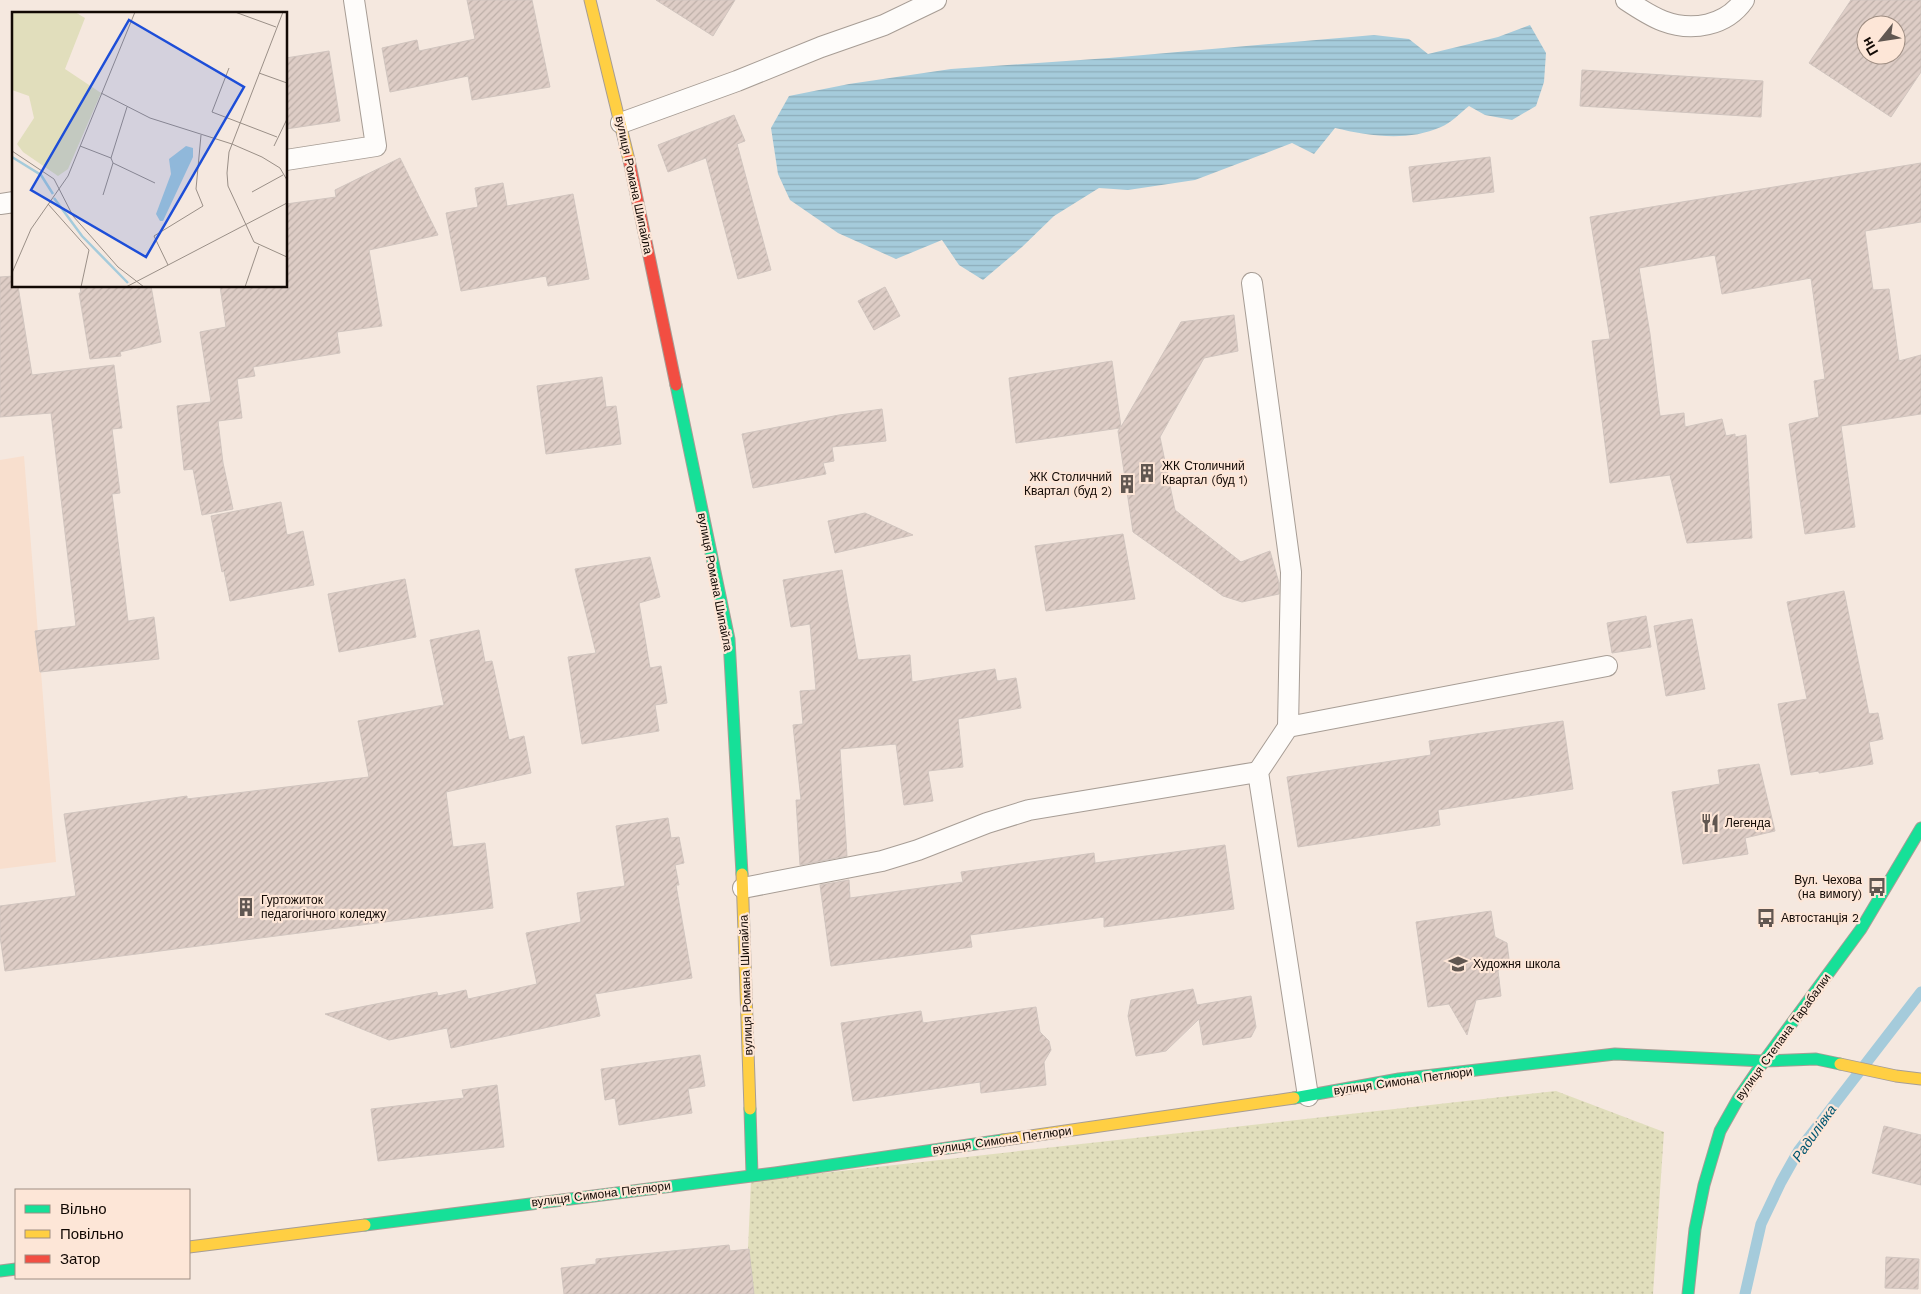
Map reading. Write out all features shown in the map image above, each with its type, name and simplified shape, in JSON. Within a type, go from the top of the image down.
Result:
[{"type":"street","name":"вулиця Романа Шипайла","points":[[590,0],[621,123],[728,639],[743,888],[752,1175]]},
{"type":"street","name":"вулиця Степана Тарабалки","points":[[1688,1294],[1695,1229],[1712,1156],[1720,1132],[1738,1099],[1764,1060],[1861,929],[1921,828]]},
{"type":"street","name":"вулиця Симона Петлюри","points":[[190,1247],[752,1175],[1308,1096],[1399,1080],[1615,1054],[1764,1060],[1816,1059],[1896,1076],[1921,1079]]},
{"type":"street","points":[[0,1271],[15,1269]]},
{"type":"lane","points":[[288,160],[376,146],[354,0]]},
{"type":"lane","points":[[621,123],[884,25],[936,0]]},
{"type":"lane","points":[[1626,0],[1665,22],[1682,26],[1702,27],[1724,19],[1744,0]]},
{"type":"lane","points":[[1252,283],[1291,572],[1288,728],[1258,772],[1308,1096]]},
{"type":"lane","points":[[1288,728],[1608,666]]},
{"type":"lane","points":[[743,888],[882,861],[1029,810],[1258,772]]},
{"type":"shaded area","points":[[24,456],[56,862],[0,869],[0,460]]},
{"type":"shaded area","points":[[1556,1091],[1664,1132],[1653,1294],[746,1294],[751,1181]]},
{"type":"water","points":[[1530,25],[1546,53],[1544,82],[1536,106],[1512,120],[1485,115],[1469,106],[1445,125],[1415,135],[1375,135],[1335,128],[1314,154],[1292,143],[1195,180],[1128,190],[1099,188],[1054,216],[1022,247],[983,280],[959,265],[942,240],[896,259],[838,233],[790,200],[778,174],[771,128],[789,96],[849,84],[951,69],[1109,58],[1374,35],[1409,39],[1428,54],[1498,37]]},
{"type":"building","points":[[467,0],[532,0],[550,87],[472,100],[468,76],[390,92],[382,48],[417,40],[419,51],[475,39]]},
{"type":"building","points":[[656,0],[735,0],[713,36]]},
{"type":"building","points":[[1851,0],[1921,0],[1921,72],[1891,117],[1809,63]]},
{"type":"building","points":[[329,51],[340,121],[288,129],[288,58]]},
{"type":"building","points":[[1582,70],[1763,81],[1761,117],[1580,106]]},
{"type":"building","points":[[734,115],[745,141],[737,144],[771,270],[738,279],[706,158],[668,172],[658,145]]},
{"type":"building","points":[[1490,157],[1494,192],[1413,202],[1409,167]]},
{"type":"building","points":[[400,158],[438,235],[369,250],[382,326],[337,332],[340,353],[253,367],[255,376],[237,379],[242,418],[218,421],[223,463],[233,509],[202,515],[193,469],[184,470],[177,406],[211,402],[200,332],[226,327],[220,288],[288,288],[288,204],[336,197],[335,190]]},
{"type":"building","points":[[1921,163],[1921,222],[1865,231],[1873,290],[1889,289],[1899,361],[1921,355],[1921,414],[1841,426],[1855,527],[1805,534],[1789,424],[1819,417],[1814,381],[1825,379],[1811,278],[1722,294],[1715,255],[1639,268],[1650,334],[1660,416],[1684,413],[1685,427],[1722,419],[1726,436],[1735,434],[1735,437],[1746,435],[1752,538],[1687,543],[1670,475],[1610,483],[1592,341],[1610,339],[1590,217]]},
{"type":"building","points":[[503,183],[507,206],[573,194],[589,279],[548,286],[546,276],[461,291],[446,213],[478,207],[475,188]]},
{"type":"building","points":[[12,276],[12,288],[18,288],[32,375],[114,365],[122,428],[112,429],[120,493],[112,494],[128,621],[154,617],[159,659],[40,672],[35,631],[76,626],[51,413],[0,417],[0,277]]},
{"type":"building","points":[[885,287],[900,316],[874,330],[858,301]]},
{"type":"building","points":[[80,288],[151,288],[161,342],[120,352],[121,356],[90,359],[79,293],[81,293]]},
{"type":"building","name":"ЖК Столичний Квартал (буд 1)","points":[[1234,315],[1238,351],[1204,358],[1160,437],[1175,510],[1241,562],[1270,551],[1279,583],[1279,594],[1242,602],[1223,596],[1133,532],[1118,431],[1120,428],[1016,443],[1009,378],[1112,361],[1121,427],[1181,322]]},
{"type":"building","points":[[602,377],[606,407],[616,406],[621,444],[546,454],[537,386]]},
{"type":"building","points":[[882,409],[886,441],[832,447],[834,461],[823,463],[826,474],[753,488],[742,434],[839,415]]},
{"type":"building","points":[[281,502],[287,535],[303,531],[314,585],[230,601],[211,516]]},
{"type":"building","points":[[865,513],[913,535],[835,553],[828,521]]},
{"type":"building","points":[[1123,534],[1135,599],[1046,611],[1035,546]]},
{"type":"building","points":[[650,557],[660,597],[639,603],[650,668],[661,666],[667,703],[655,705],[659,731],[582,744],[568,657],[596,653],[575,569]]},
{"type":"building","points":[[842,570],[858,660],[910,655],[912,682],[995,669],[997,681],[1016,678],[1021,708],[958,719],[963,767],[928,771],[933,801],[904,805],[896,744],[840,749],[847,856],[800,865],[796,800],[801,800],[793,725],[803,724],[800,691],[816,690],[810,624],[791,627],[783,580]]},
{"type":"building","points":[[405,579],[416,637],[339,652],[328,594]]},
{"type":"building","points":[[1844,591],[1869,714],[1878,713],[1883,739],[1869,742],[1873,764],[1819,773],[1819,771],[1791,775],[1778,704],[1807,699],[1787,602]]},
{"type":"building","points":[[1646,616],[1651,647],[1612,653],[1607,623]]},
{"type":"building","points":[[1692,619],[1705,689],[1666,696],[1654,626]]},
{"type":"building","points":[[479,630],[485,662],[492,661],[509,740],[524,736],[531,773],[446,792],[453,847],[485,843],[493,908],[5,971],[0,936],[0,906],[76,896],[64,814],[187,796],[187,799],[369,777],[358,721],[444,705],[430,640]]},
{"type":"building","points":[[1563,721],[1573,789],[1438,810],[1440,825],[1298,847],[1287,777],[1431,755],[1429,741]]},
{"type":"building","name":"Легенда","points":[[1759,764],[1775,831],[1745,838],[1748,854],[1683,864],[1672,792],[1720,784],[1718,770]]},
{"type":"building","points":[[668,818],[671,838],[679,837],[684,863],[675,865],[679,885],[676,885],[692,978],[595,994],[600,1016],[451,1048],[447,1028],[389,1040],[325,1014],[437,992],[438,996],[466,990],[468,999],[537,984],[526,933],[581,922],[577,893],[625,886],[616,826]]},
{"type":"building","points":[[1225,845],[1234,909],[1104,927],[1104,917],[970,935],[972,947],[831,966],[820,885],[849,880],[850,898],[963,882],[961,872],[1094,853],[1095,863]]},
{"type":"building","name":"Художня школа","points":[[1491,911],[1495,937],[1507,943],[1509,959],[1498,971],[1501,996],[1476,1000],[1467,1035],[1449,1004],[1428,1007],[1416,922]]},
{"type":"building","points":[[1193,989],[1197,1005],[1251,996],[1256,1027],[1251,1037],[1203,1045],[1199,1019],[1166,1051],[1136,1056],[1128,1016],[1131,1000]]},
{"type":"building","points":[[1036,1007],[1040,1032],[1049,1041],[1051,1050],[1044,1062],[1046,1085],[981,1093],[980,1082],[853,1101],[841,1023],[921,1011],[923,1023]]},
{"type":"building","points":[[700,1055],[705,1086],[688,1089],[692,1113],[619,1125],[615,1098],[605,1100],[601,1069]]},
{"type":"building","points":[[497,1085],[504,1147],[378,1161],[371,1109],[464,1098],[462,1090]]},
{"type":"building","points":[[1884,1126],[1921,1135],[1921,1185],[1872,1173]]},
{"type":"building","points":[[729,1245],[730,1251],[749,1249],[754,1294],[564,1294],[561,1268],[596,1264],[596,1259]]},
{"type":"building","points":[[1886,1257],[1919,1259],[1918,1289],[1885,1288]]},
{"type":"waterway","name":"Радилівка","points":[[1745,1294],[1761,1224],[1799,1150],[1921,992]]},
{"type":"traffic: fast","points":[[676,385],[729,639],[742,874]]},
{"type":"traffic: fast","points":[[1688,1294],[1695,1229],[1704,1185],[1720,1131],[1738,1099],[1764,1061],[1861,929],[1921,828]]},
{"type":"traffic: fast","points":[[1294,1098],[1399,1079],[1615,1054],[1764,1061],[1816,1059],[1840,1064]]},
{"type":"traffic: fast","points":[[750,1109],[752,1175]]},
{"type":"traffic: fast","points":[[365,1225],[775,1173],[1003,1140]]},
{"type":"traffic: fast","points":[[0,1271],[15,1269]]},
{"type":"traffic: slow","points":[[590,0],[629,160]]},
{"type":"traffic: slow","points":[[742,874],[750,1109]]},
{"type":"traffic: slow","points":[[1840,1064],[1896,1076],[1921,1079]]},
{"type":"traffic: slow","points":[[1003,1140],[1294,1098]]},
{"type":"traffic: slow","points":[[190,1247],[365,1225]]},
{"type":"traffic: jam","points":[[629,160],[676,385]]},
{"type":"place","name":"ЖК Столичний Квартал (буд 1)","points":[[1147,473]]},
{"type":"place","name":"ЖК Столичний Квартал (буд 2)","points":[[1127,484]]},
{"type":"place","name":"Легенда","points":[[1710,823]]},
{"type":"place","name":"Вул. Чехова (на вимогу)","points":[[1877,887]]},
{"type":"place","name":"Гуртожиток педагогічного коледжу","points":[[246,907]]},
{"type":"place","name":"Автостанція 2","points":[[1766,918]]},
{"type":"place","name":"Художня школа","points":[[1458,964]]}]
